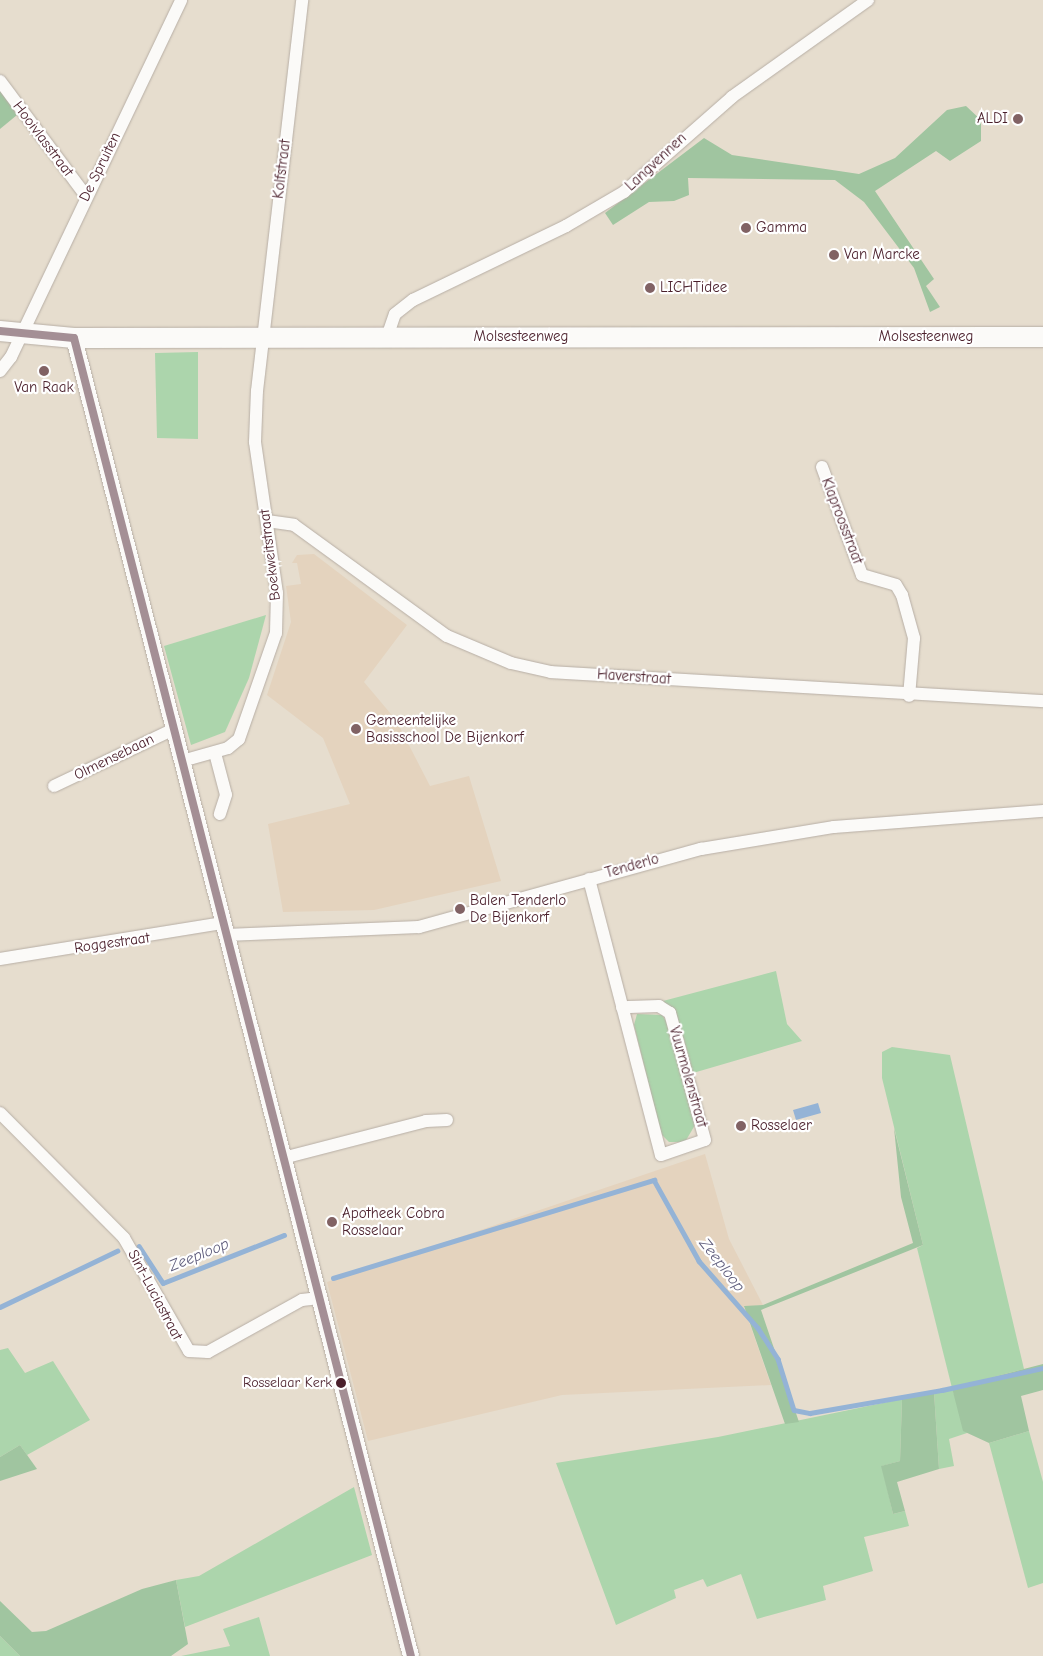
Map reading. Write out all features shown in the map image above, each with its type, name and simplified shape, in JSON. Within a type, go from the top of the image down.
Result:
[{"type":"main road","name":"Molsesteenweg","points":[[0,331],[74,338],[1043,337]]},
{"type":"street","name":"De Spruiten","points":[[0,371],[20,334],[181,0]]},
{"type":"street","name":"Kolfstraat","points":[[262,338],[302,0]]},
{"type":"street","name":"Langvennen","points":[[388,337],[395,314],[413,300],[566,226],[624,192],[718,108],[868,0]]},
{"type":"street","name":"Hooivlasstraat","points":[[0,81],[86,196]]},
{"type":"street","name":"Olmensebaan","points":[[74,338],[411,1656]]},
{"type":"street","name":"Boekweitstraat","points":[[182,761],[215,753],[239,739],[272,649],[277,593],[255,442],[262,338]]},
{"type":"street","name":"Klaproosstraat","points":[[822,467],[862,575],[896,585],[902,595],[914,638],[909,696]]},
{"type":"street","name":"Haverstraat","points":[[267,521],[294,525],[446,636],[511,663],[551,672],[909,696],[1043,701]]},
{"type":"street","name":"Olmensebaan","points":[[54,786],[174,729]]},
{"type":"street","points":[[215,753],[226,795],[220,814]]},
{"type":"street","name":"Tenderlo","points":[[224,929],[420,928],[662,857],[804,831],[1043,810]]},
{"type":"street","name":"Vuurmolenstraat","points":[[589,879],[622,1007],[660,1154],[705,1140],[670,1013],[659,1006],[622,1007]]},
{"type":"street","name":"Roggestraat","points":[[0,959],[224,929]]},
{"type":"street","name":"Sint-Luciastraat","points":[[0,1113],[124,1238],[189,1351],[208,1352],[302,1300],[320,1298]]},
{"type":"street","points":[[284,1158],[426,1121],[447,1120]]},
{"type":"shaded area","name":"Gemeentelijke Basisschool De Bijenkorf","points":[[314,554],[407,625],[364,682],[396,720],[430,786],[469,776],[501,881],[374,910],[283,912],[268,824],[350,804],[323,738],[267,695],[291,622],[286,586],[301,584],[297,563],[292,563],[297,555]]},
{"type":"shaded area","points":[[705,1154],[729,1239],[763,1305],[744,1307],[771,1385],[562,1395],[368,1441],[327,1282]]},
{"type":"green space","points":[[0,89],[17,115],[0,129]]},
{"type":"green space","points":[[966,106],[981,120],[981,141],[950,161],[936,151],[875,191],[934,279],[926,286],[940,307],[930,312],[914,268],[864,202],[835,180],[688,178],[689,195],[674,201],[649,202],[613,225],[605,213],[704,138],[732,155],[859,174],[895,158],[947,110]]},
{"type":"green space","points":[[198,352],[198,439],[157,438],[155,353]]},
{"type":"green space","points":[[266,615],[249,678],[225,732],[191,745],[164,646]]},
{"type":"green space","points":[[776,971],[787,1024],[802,1041],[693,1073],[676,1013],[663,1001]]},
{"type":"green space","points":[[637,1014],[662,1015],[667,1022],[695,1125],[685,1142],[669,1142],[661,1134],[634,1025]]},
{"type":"green space","points":[[892,1047],[950,1055],[1024,1369],[952,1388],[917,1248],[923,1245],[882,1078],[882,1052]]},
{"type":"green space","points":[[894,1128],[923,1245],[761,1310],[799,1422],[785,1424],[744,1306],[763,1305],[913,1243],[901,1197]]},
{"type":"green space","points":[[8,1348],[25,1373],[53,1361],[90,1420],[27,1455],[20,1445],[0,1457],[0,1350]]},
{"type":"green space","points":[[1043,1364],[1043,1390],[1021,1396],[1029,1431],[989,1443],[963,1431],[952,1388]]},
{"type":"green space","points":[[952,1388],[967,1433],[949,1439],[954,1466],[939,1469],[934,1392]]},
{"type":"green space","points":[[934,1392],[939,1469],[897,1482],[905,1511],[893,1514],[881,1466],[900,1461],[902,1399]]},
{"type":"green space","points":[[902,1399],[900,1461],[882,1466],[893,1514],[905,1511],[909,1526],[864,1537],[873,1571],[823,1586],[826,1600],[757,1619],[741,1574],[707,1587],[703,1579],[674,1590],[676,1598],[616,1625],[556,1463],[718,1437]]},
{"type":"green space","points":[[1029,1431],[1043,1482],[1043,1583],[1028,1588],[989,1443]]},
{"type":"green space","points":[[20,1445],[37,1469],[0,1481],[0,1457]]},
{"type":"green space","points":[[354,1487],[372,1555],[185,1627],[176,1580],[199,1576]]},
{"type":"green space","points":[[176,1580],[188,1644],[171,1656],[20,1656],[0,1636],[0,1601],[32,1632],[46,1631],[142,1589]]},
{"type":"green space","points":[[259,1617],[270,1656],[181,1656],[230,1646],[223,1629]]},
{"type":"green space","points":[[0,1636],[20,1656],[0,1656]]},
{"type":"water","points":[[818,1103],[821,1113],[796,1120],[793,1110]]},
{"type":"waterway","name":"Zeeploop","points":[[333,1278],[654,1180],[699,1261],[758,1328],[778,1359],[794,1410],[810,1413],[942,1390],[1043,1368]]},
{"type":"waterway","name":"Zeeploop","points":[[139,1246],[163,1283],[284,1235]]},
{"type":"waterway","name":"Zeeploop","points":[[0,1307],[117,1251]]},
{"type":"transit line","points":[[0,331],[74,338]]},
{"type":"transit line","points":[[74,338],[411,1656]]},
{"type":"place","name":"ALDI","points":[[1018,119]]},
{"type":"place","name":"Gamma","points":[[746,228]]},
{"type":"place","name":"Van Marcke","points":[[834,255]]},
{"type":"place","name":"LICHTidee","points":[[650,288]]},
{"type":"place","name":"Van Raak","points":[[44,371]]},
{"type":"place","name":"Gemeentelijke Basisschool De Bijenkorf","points":[[356,729]]},
{"type":"place","name":"Balen Tenderlo De Bijenkorf","points":[[460,909]]},
{"type":"place","name":"Rosselaer","points":[[741,1126]]},
{"type":"place","name":"Apotheek Cobra Rosselaar","points":[[332,1222]]},
{"type":"place","name":"Rosselaar Kerk","points":[[341,1383]]}]
